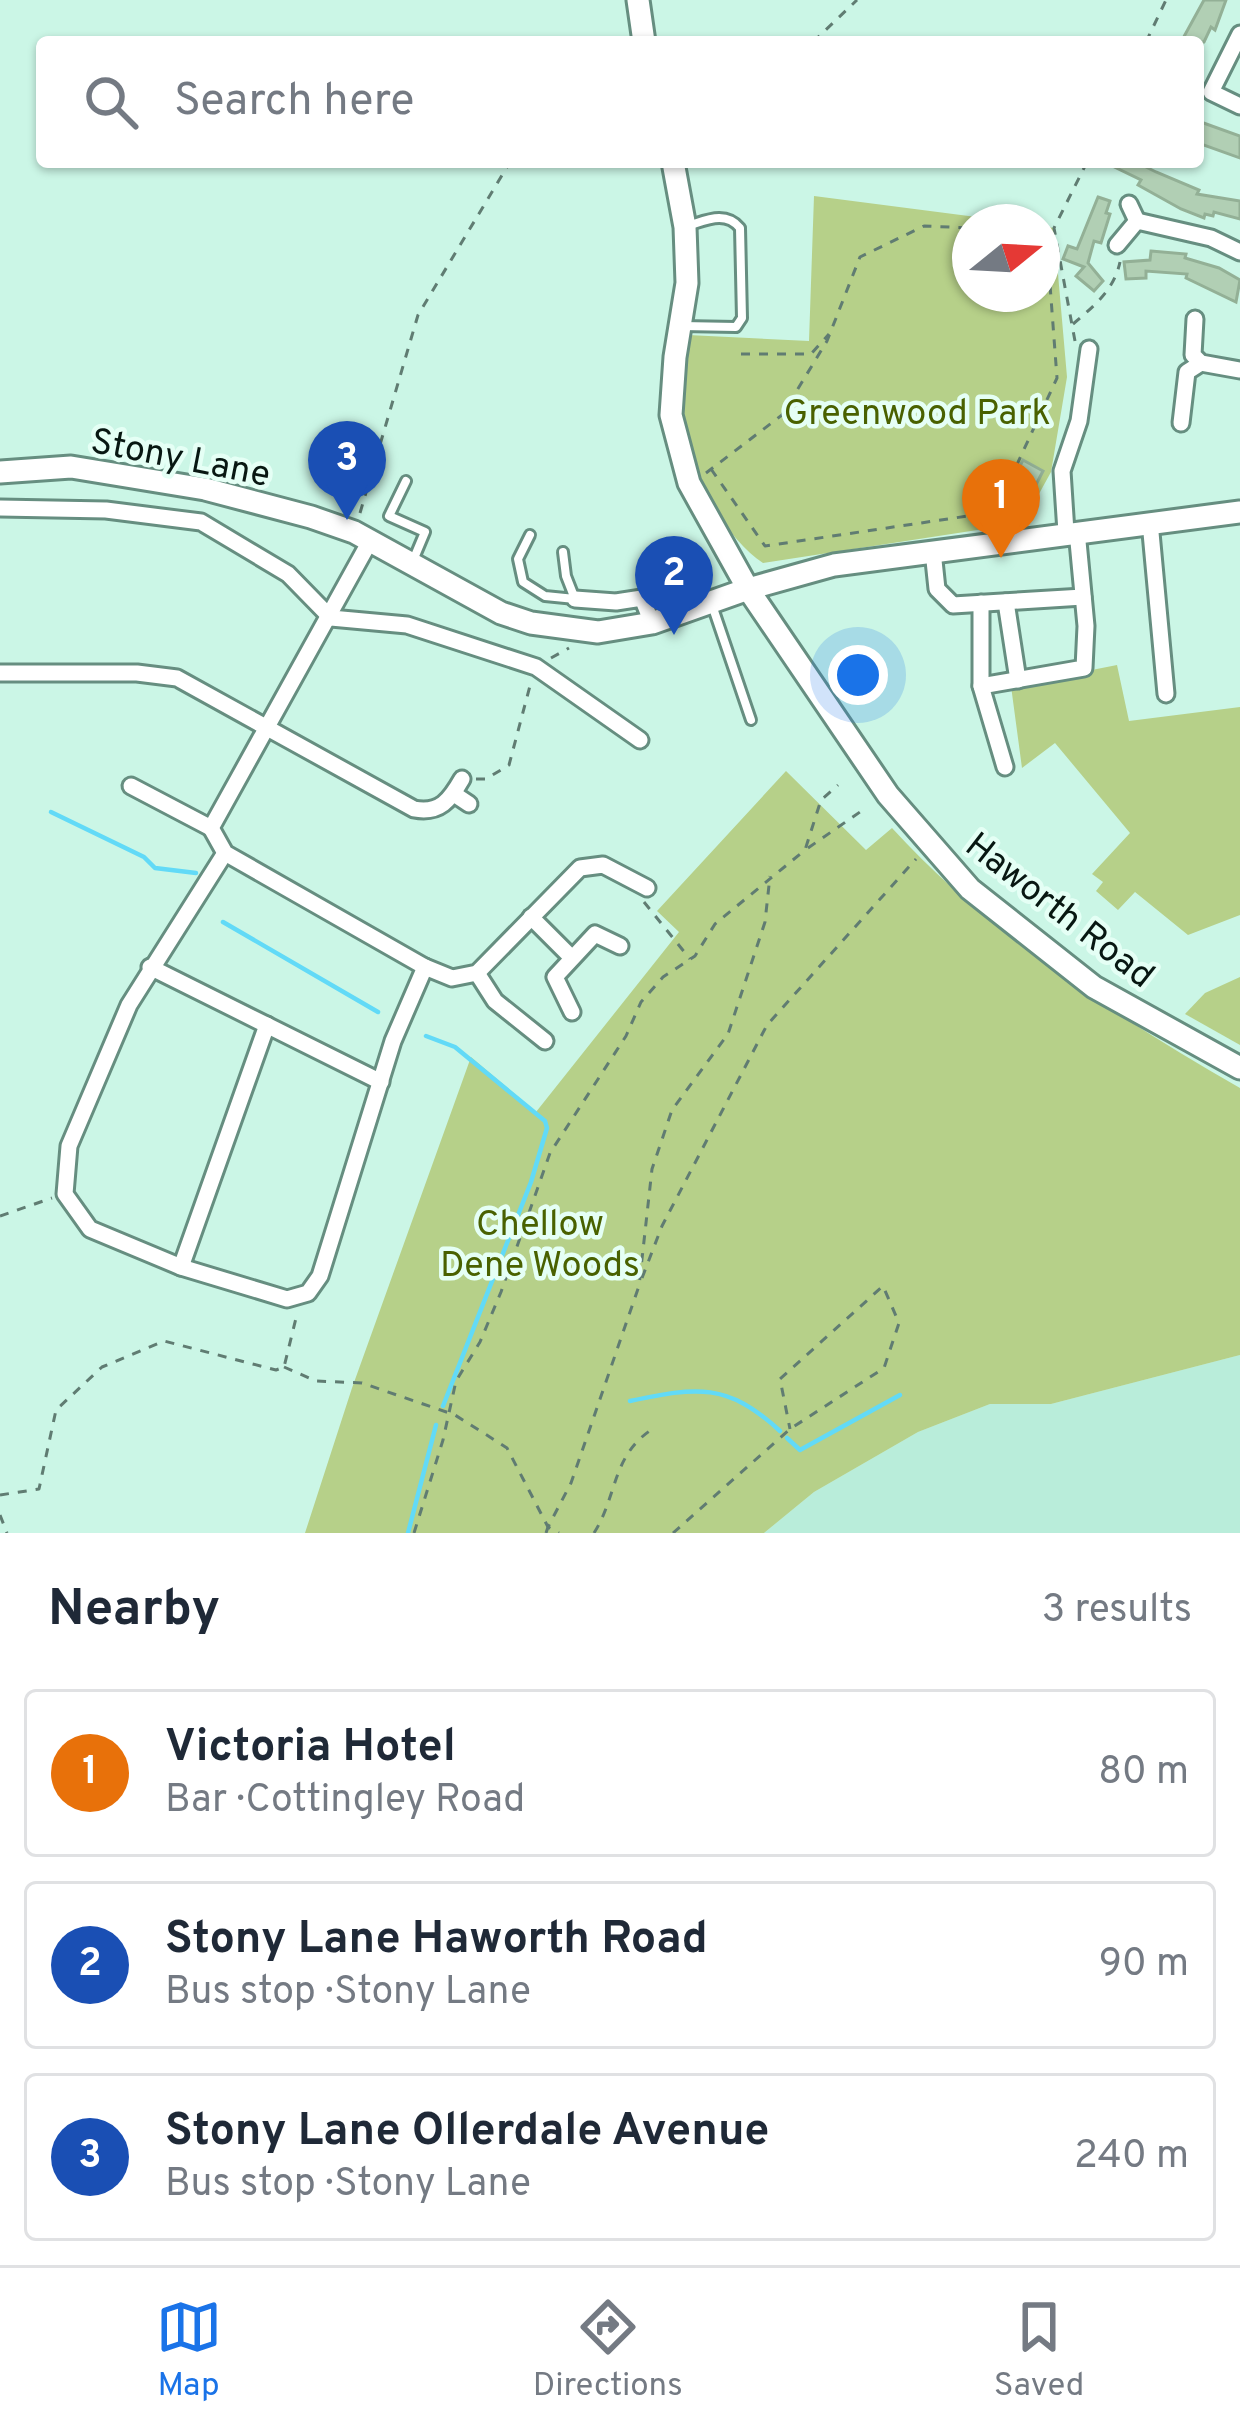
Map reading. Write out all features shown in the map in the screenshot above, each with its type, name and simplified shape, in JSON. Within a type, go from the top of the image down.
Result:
[{"type":"main road","points":[[638,0],[643,36]]},
{"type":"main road","name":"Haworth Road","points":[[674,168],[686,227],[687,283],[671,415],[689,483],[748,589],[888,795],[970,889],[1094,987],[1240,1068]]},
{"type":"main road","name":"Stony Lane","points":[[0,472],[71,467],[205,489],[362,536],[501,613],[531,623],[598,632],[652,623],[834,565],[1240,512]]},
{"type":"street","points":[[1240,34],[1204,91],[1240,106]]},
{"type":"street","points":[[1129,205],[1137,221]]},
{"type":"street","points":[[1117,245],[1137,221]]},
{"type":"street","points":[[1137,221],[1211,238],[1240,252]]},
{"type":"street","points":[[1196,319],[1192,355],[1201,363],[1240,370]]},
{"type":"street","points":[[981,686],[1084,668],[1083,597],[1062,471],[1079,421],[1082,348]]},
{"type":"street","points":[[1181,423],[1187,372],[1201,363]]},
{"type":"street","points":[[0,508],[106,510],[202,521],[288,574],[331,618],[407,625],[536,667],[640,740]]},
{"type":"street","points":[[1150,522],[1166,694]]},
{"type":"street","points":[[212,828],[331,618],[362,536]]},
{"type":"street","points":[[933,551],[937,589],[953,605],[1083,597]]},
{"type":"street","points":[[575,599],[616,602],[643,598],[652,623]]},
{"type":"street","points":[[1006,602],[1018,680]]},
{"type":"street","points":[[981,603],[981,686],[1005,767]]},
{"type":"street","points":[[0,674],[136,673],[177,678],[414,808],[435,810],[458,786],[470,804]]},
{"type":"street","points":[[131,785],[212,828],[225,853],[452,978],[477,974],[580,868],[603,866],[647,888]]},
{"type":"street","points":[[225,853],[129,1005],[69,1145],[65,1194],[90,1229],[181,1267],[287,1299],[308,1293],[320,1276],[393,1041],[425,967]]},
{"type":"street","points":[[531,917],[571,957]]},
{"type":"street","points":[[572,1012],[555,977],[595,934],[620,946]]},
{"type":"street","points":[[150,967],[381,1082]]},
{"type":"street","points":[[477,974],[495,1001],[545,1041]]},
{"type":"street","points":[[181,1267],[267,1025]]},
{"type":"lane","points":[[680,326],[736,328],[742,319],[740,228],[719,217],[686,227]]},
{"type":"lane","points":[[406,482],[389,516],[425,532],[411,564]]},
{"type":"lane","points":[[530,535],[518,559],[523,582],[545,596],[575,599],[563,551]]},
{"type":"lane","points":[[711,603],[751,720]]},
{"type":"path","points":[[819,36],[857,0]]},
{"type":"path","points":[[1149,36],[1166,0]]},
{"type":"path","points":[[362,536],[418,315],[506,168]]},
{"type":"path","points":[[1082,348],[1071,325],[1054,228],[1084,168]]},
{"type":"path","points":[[689,483],[782,415],[830,333],[860,257],[924,226],[952,227]]},
{"type":"path","points":[[1071,325],[1100,301],[1117,277],[1124,246],[1117,245]]},
{"type":"path","points":[[711,469],[765,546],[995,512],[1057,378],[1052,312]]},
{"type":"path","points":[[741,353],[811,355],[830,333]]},
{"type":"path","points":[[458,786],[486,779],[509,765],[536,667],[598,632]]},
{"type":"path","points":[[805,850],[821,800],[838,784]]},
{"type":"path","points":[[414,1533],[456,1381],[480,1342],[501,1292],[550,1153],[626,1036],[641,1002],[663,977],[690,959],[715,924],[770,876],[860,812]]},
{"type":"path","points":[[547,1530],[571,1483],[662,1226],[767,1025],[929,844]]},
{"type":"path","points":[[639,1286],[652,1169],[672,1110],[728,1034],[765,922],[770,876]]},
{"type":"path","points":[[647,888],[644,904],[690,959]]},
{"type":"path","points":[[0,1216],[65,1194]]},
{"type":"path","points":[[673,1533],[790,1430],[884,1368],[899,1323],[883,1286],[780,1378],[790,1430]]},
{"type":"path","points":[[284,1366],[302,1294]]},
{"type":"path","points":[[0,1495],[39,1490],[56,1411],[102,1367],[164,1342],[275,1370],[284,1366]]},
{"type":"path","points":[[284,1366],[316,1382],[362,1382],[447,1413],[506,1448],[547,1530],[559,1533]]},
{"type":"path","points":[[594,1533],[606,1513],[617,1468],[651,1430]]},
{"type":"path","points":[[0,1515],[7,1533]]},
{"type":"shaded area","points":[[1240,1355],[1240,1533],[764,1533],[814,1492],[918,1432],[990,1404],[1051,1404]]},
{"type":"green space","name":"Greenwood Park","points":[[814,196],[952,214],[952,312],[1060,312],[1060,297],[1067,377],[1051,472],[1023,523],[763,563],[747,550],[717,513],[686,444],[681,392],[688,335],[809,341]]},
{"type":"green space","points":[[1117,665],[1129,721],[1240,707],[1240,915],[1188,935],[1135,892],[1118,910],[1096,891],[1103,882],[1092,874],[1130,833],[1055,743],[1022,768],[1011,686]]},
{"type":"green space","name":"Chellow Dene Woods","points":[[786,771],[866,850],[892,828],[970,904],[1056,971],[1240,1088],[1240,1355],[1051,1404],[990,1404],[918,1432],[814,1492],[764,1533],[305,1533],[471,1057],[536,1112],[679,932],[657,911]]},
{"type":"green space","points":[[1240,977],[1240,1045],[1185,1014],[1205,993]]},
{"type":"building","points":[[1204,0],[1226,0],[1215,30],[1211,27],[1204,42],[1204,36],[1184,36]]},
{"type":"building","points":[[1204,123],[1240,136],[1240,158],[1204,145]]},
{"type":"building","points":[[1116,168],[1149,168],[1199,190],[1197,194],[1240,201],[1240,219],[1214,212],[1204,218],[1181,209],[1138,185],[1141,180]]},
{"type":"building","points":[[1098,197],[1110,201],[1106,213],[1110,214],[1101,243],[1094,241],[1088,263],[1103,281],[1094,291],[1076,276],[1084,267],[1063,259],[1068,246],[1077,249]]},
{"type":"building","points":[[1151,251],[1186,254],[1185,258],[1240,280],[1236,302],[1186,278],[1187,274],[1146,271],[1146,278],[1126,279],[1124,262],[1150,260]]},
{"type":"building","points":[[1023,460],[1043,471],[1024,508],[1004,497]]},
{"type":"waterway","points":[[51,812],[144,857],[155,868],[196,873]]},
{"type":"waterway","points":[[223,922],[378,1012]]},
{"type":"waterway","points":[[426,1036],[455,1047],[545,1121],[547,1128],[531,1182],[443,1406]]},
{"type":"waterway","points":[[630,1401],[710,1392],[744,1404],[780,1431]]},
{"type":"waterway","points":[[787,1438],[800,1450],[900,1395]]},
{"type":"waterway","points":[[408,1533],[436,1425]]},
{"type":"place","name":"Stony Lane Ollerdale Avenue","points":[[347,520]]},
{"type":"place","name":"Victoria Hotel","points":[[1001,558]]},
{"type":"place","name":"Stony Lane Haworth Road","points":[[674,635]]}]
